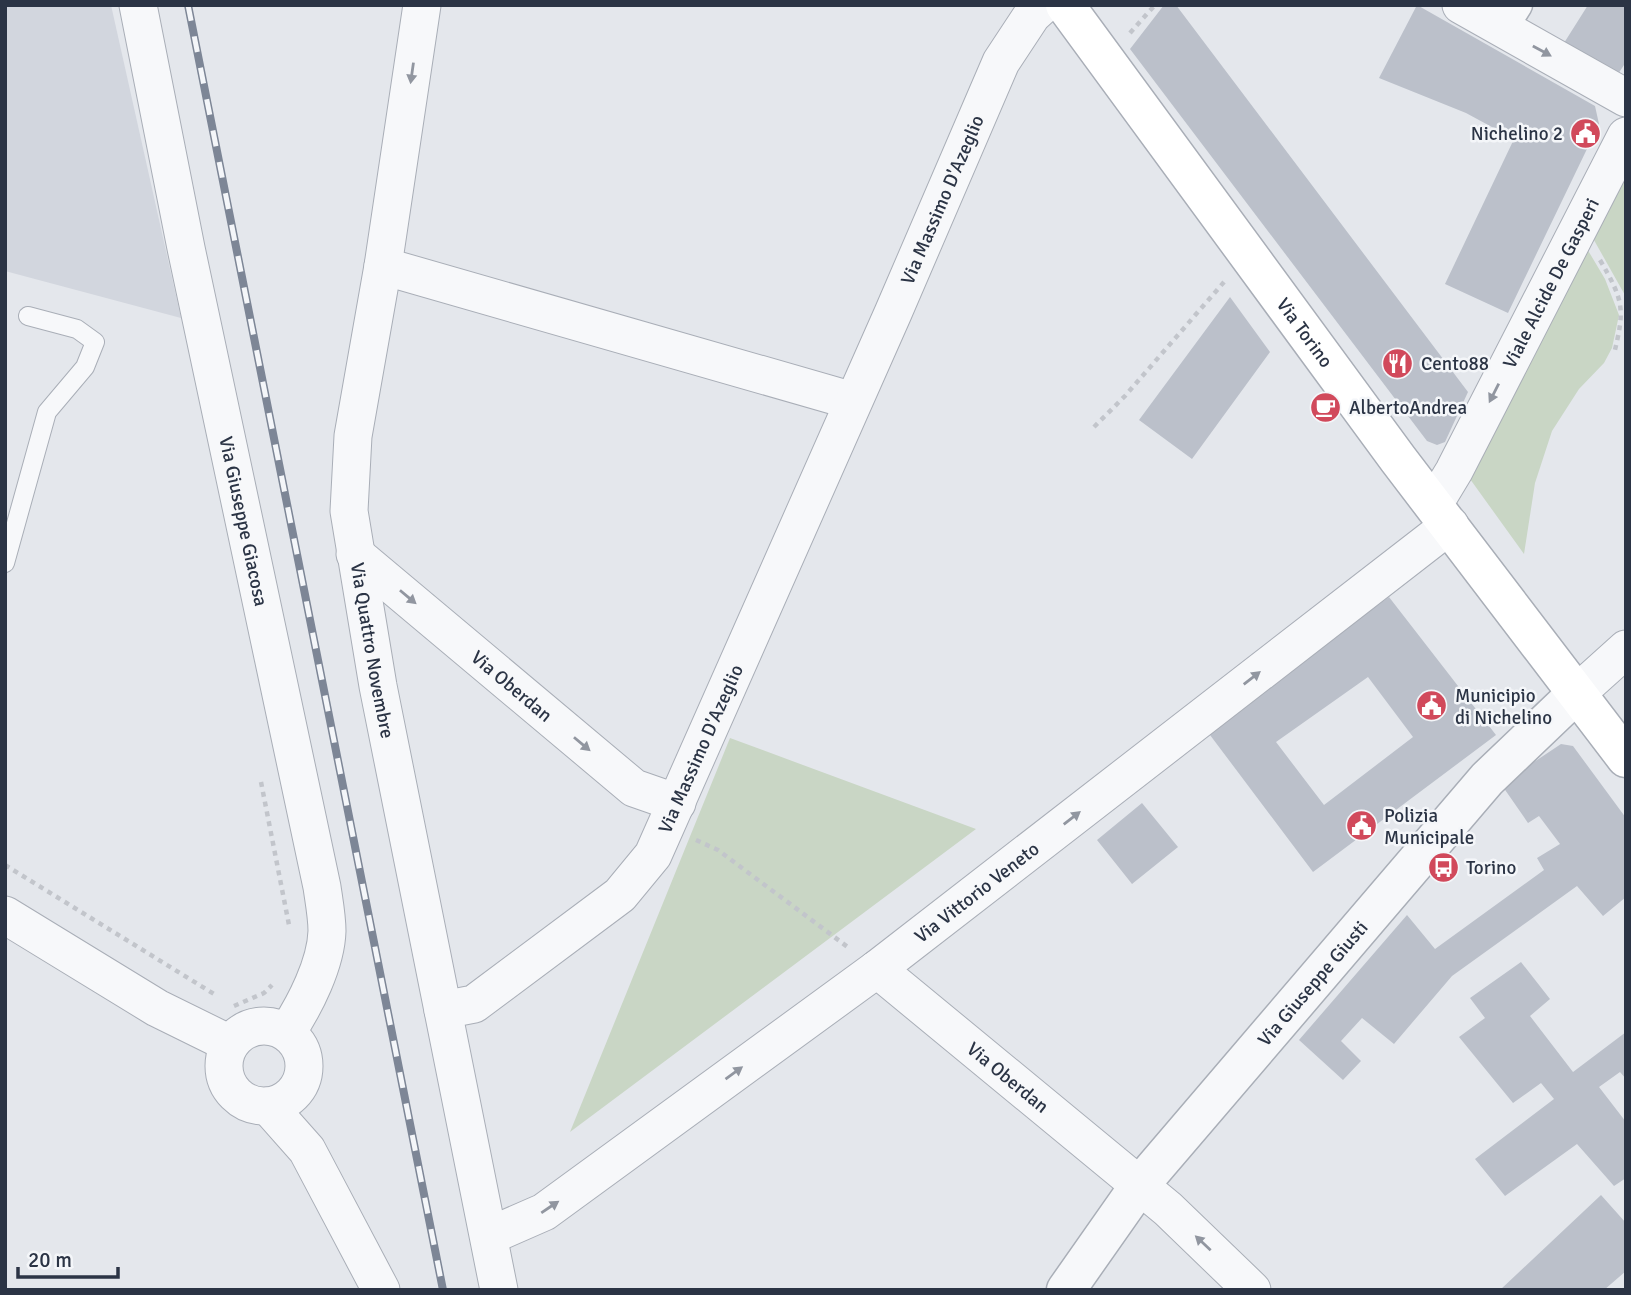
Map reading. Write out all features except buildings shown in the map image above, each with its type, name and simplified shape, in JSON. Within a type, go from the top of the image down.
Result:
[{"type":"main road","name":"Via Torino","points":[[1066,5],[1248,255],[1626,758]]},
{"type":"street","name":"Via Giuseppe Giacosa","points":[[138,5],[188,261],[322,887],[327,932],[318,973],[300,1013],[287,1032]]},
{"type":"street","name":"Via Quattro Novembre","points":[[422,5],[383,265],[353,436],[349,512],[378,686],[499,1290]]},
{"type":"street","name":"Via Massimo D'Azeglio","points":[[443,1010],[474,1004],[620,895],[653,855],[1001,62],[1032,15],[1043,5]]},
{"type":"street","points":[[1461,5],[1510,17],[1624,92]]},
{"type":"street","name":"Viale Alcide De Gasperi","points":[[1442,515],[1459,461],[1626,136]]},
{"type":"street","points":[[383,265],[853,401]]},
{"type":"street","name":"Via Vittorio Veneto","points":[[489,1236],[544,1212],[877,969],[1442,515]]},
{"type":"street","name":"Via Oberdan","points":[[355,554],[634,788],[672,815]]},
{"type":"street","points":[[1576,694],[1626,649]]},
{"type":"street","name":"Via Giuseppe Giusti","points":[[1066,1290],[1139,1186],[1487,779],[1576,694]]},
{"type":"street","points":[[5,915],[157,1008],[230,1044]]},
{"type":"street","name":"Via Oberdan","points":[[877,969],[1168,1209],[1252,1290]]},
{"type":"street","points":[[256,1026],[272,1026],[287,1032],[297,1042],[303,1056],[304,1071],[300,1085],[292,1096],[281,1103],[268,1106],[253,1105],[240,1098],[230,1087],[224,1073],[224,1058],[230,1044],[241,1032],[256,1026]]},
{"type":"street","points":[[300,1085],[307,1150]]},
{"type":"street","points":[[268,1106],[307,1150],[381,1290]]},
{"type":"lane","points":[[5,563],[47,412],[85,367],[95,342],[77,329],[28,316]]},
{"type":"path","points":[[1579,228],[1619,294],[1623,318],[1614,354]]},
{"type":"path","points":[[1094,427],[1125,396],[1248,255]]},
{"type":"path","points":[[260,781],[290,931]]},
{"type":"path","points":[[672,815],[877,969]]},
{"type":"path","points":[[5,865],[220,998]]},
{"type":"path","points":[[229,1004],[237,1005],[264,993],[278,979]]},
{"type":"shaded area","points":[[5,5],[111,5],[181,318],[5,271]]},
{"type":"green space","points":[[1626,155],[1626,297],[1590,233]]},
{"type":"green space","points":[[1583,242],[1605,279],[1619,315],[1612,348],[1604,363],[1579,389],[1552,431],[1535,483],[1524,554],[1470,479]]},
{"type":"green space","points":[[730,738],[976,829],[570,1132]]},
{"type":"railway","points":[[188,5],[443,1290]]},
{"type":"place","name":"Nichelino 2","points":[[1586,133]]},
{"type":"place","name":"Cento88","points":[[1398,363]]},
{"type":"place","name":"AlbertoAndrea","points":[[1326,407]]},
{"type":"place","name":"Municipio di Nichelino","points":[[1432,706]]},
{"type":"place","name":"Polizia Municipale","points":[[1361,826]]},
{"type":"place","name":"Torino","points":[[1443,867]]}]
